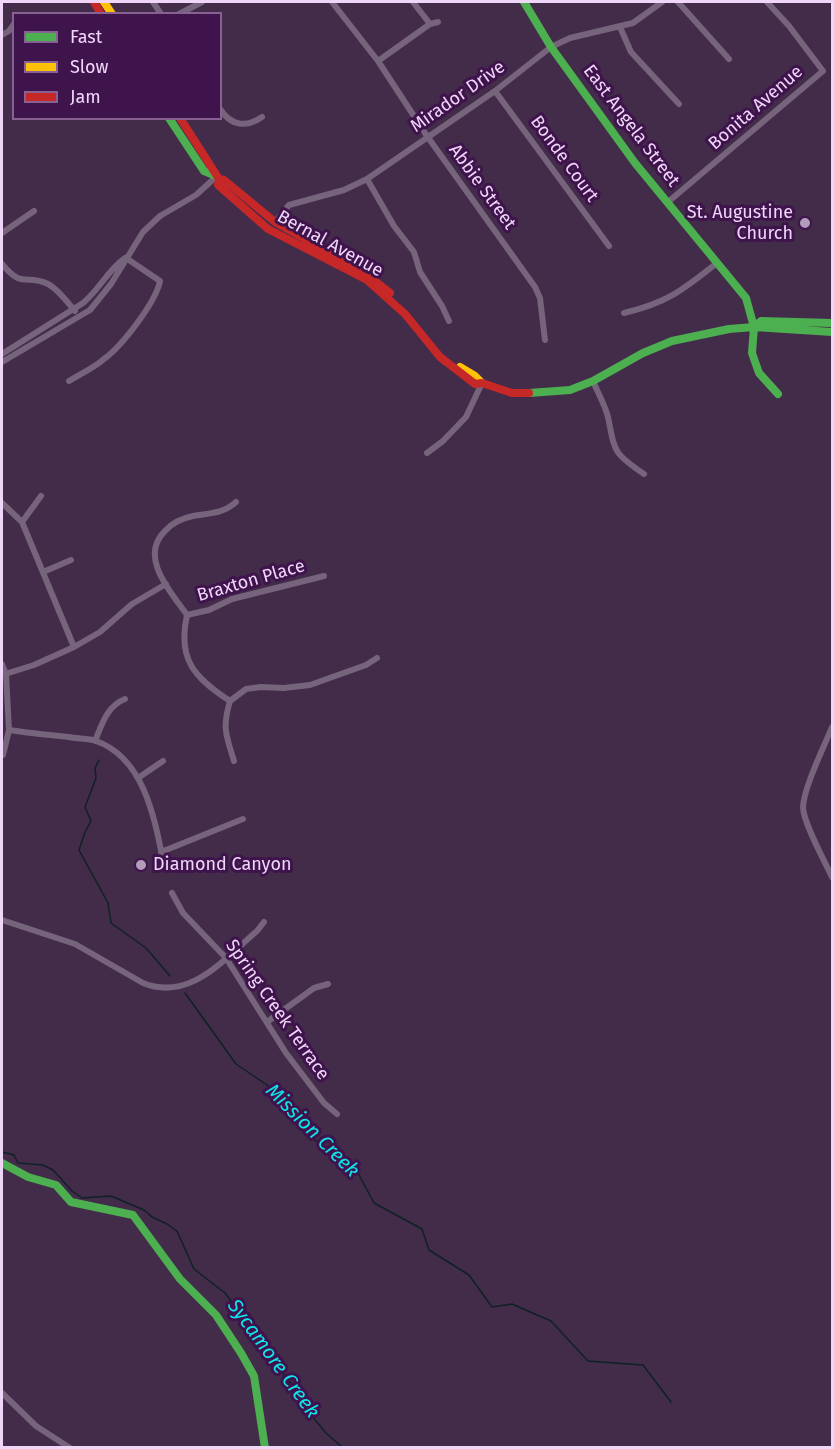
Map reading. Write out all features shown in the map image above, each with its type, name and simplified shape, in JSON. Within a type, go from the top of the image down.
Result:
[{"type":"main road","name":"East Angela Street","points":[[524,2],[551,47],[635,163],[740,288],[746,298],[754,327],[752,353],[759,373],[778,394]]},
{"type":"main road","name":"Bernal Avenue","points":[[170,120],[204,171],[224,180],[275,222],[341,258],[383,285],[450,359],[482,383],[512,393],[570,390],[593,381],[643,353],[672,341],[712,332],[754,327],[763,330],[832,332]]},
{"type":"main road","name":"Bernal Avenue","points":[[181,120],[218,178],[218,185],[268,229],[367,280],[405,314],[440,357],[475,384],[482,383]]},
{"type":"main road","name":"Bernal Avenue","points":[[754,327],[761,321],[832,323]]},
{"type":"main road","points":[[2,1163],[28,1177],[56,1185],[71,1202],[133,1215],[180,1279],[216,1315],[241,1353],[254,1376],[265,1448]]},
{"type":"street","points":[[183,12],[202,2]]},
{"type":"street","name":"Abbie Street","points":[[332,2],[378,61],[427,136],[538,292],[545,340]]},
{"type":"street","points":[[413,2],[430,24]]},
{"type":"street","name":"Mirador Drive","points":[[275,222],[283,210],[290,205],[344,190],[367,179],[495,91],[551,47],[570,38],[633,23],[662,2]]},
{"type":"street","points":[[678,2],[729,59]]},
{"type":"street","name":"Bonita Avenue","points":[[668,202],[823,71],[789,26],[766,2]]},
{"type":"street","points":[[378,61],[430,24],[438,22]]},
{"type":"street","points":[[620,27],[631,52],[679,104]]},
{"type":"street","name":"Bonde Court","points":[[495,91],[609,246]]},
{"type":"street","points":[[222,112],[228,119],[237,124],[249,124],[262,117]]},
{"type":"street","points":[[2,363],[80,317],[102,297],[143,232],[152,223],[218,178]]},
{"type":"street","points":[[367,179],[394,226],[414,252],[420,272],[449,321]]},
{"type":"street","points":[[2,233],[34,211]]},
{"type":"street","points":[[2,354],[94,294],[116,265],[126,258]]},
{"type":"street","points":[[69,381],[105,359],[158,293],[160,281],[126,258]]},
{"type":"street","points":[[624,313],[651,307],[681,292],[717,263]]},
{"type":"street","points":[[2,264],[10,274],[20,280],[38,280],[50,285],[80,317]]},
{"type":"street","points":[[593,381],[608,415],[614,448],[627,462],[644,474]]},
{"type":"street","points":[[427,453],[443,441],[466,417],[482,383]]},
{"type":"street","points":[[22,522],[41,496]]},
{"type":"street","points":[[231,701],[207,685],[188,660],[184,629],[187,615],[156,567],[154,547],[160,535],[170,525],[190,517],[220,513],[229,509],[236,502]]},
{"type":"street","points":[[2,503],[22,522],[74,647]]},
{"type":"street","points":[[43,572],[71,560]]},
{"type":"street","name":"Braxton Place","points":[[187,615],[209,610],[232,599],[324,576]]},
{"type":"street","points":[[4,674],[34,665],[74,647],[100,632],[132,604],[166,584]]},
{"type":"street","points":[[234,761],[225,720],[231,701],[246,689],[310,685],[377,658]]},
{"type":"street","points":[[2,664],[9,730],[3,755]]},
{"type":"street","points":[[95,741],[105,717],[115,703],[125,699]]},
{"type":"street","points":[[832,727],[812,774],[803,807],[807,822],[832,877]]},
{"type":"street","points":[[9,730],[95,741],[111,749],[126,761],[138,778],[153,815],[164,865]]},
{"type":"street","points":[[138,778],[163,761]]},
{"type":"street","points":[[161,852],[243,819]]},
{"type":"street","name":"Spring Creek Terrace","points":[[172,893],[183,913],[226,958],[298,1069],[324,1103],[337,1114]]},
{"type":"street","points":[[2,920],[75,944],[143,983],[156,988],[173,989],[188,985],[226,958],[264,922]]},
{"type":"street","points":[[267,1022],[314,988],[328,984]]},
{"type":"street","points":[[2,1393],[36,1426],[70,1448]]},
{"type":"waterway","name":"Mission Creek","points":[[99,760],[95,768],[96,778],[85,807],[91,821],[79,850],[108,903],[111,923],[146,948],[170,976]]},
{"type":"waterway","name":"Mission Creek","points":[[185,993],[236,1064],[267,1085],[315,1140],[359,1175],[374,1203],[422,1229],[429,1250],[469,1275],[492,1307],[512,1304],[551,1321],[588,1361],[643,1365],[671,1402]]},
{"type":"waterway","name":"Sycamore Creek","points":[[2,1152],[14,1155],[18,1163],[43,1165],[53,1170],[72,1191],[82,1198],[111,1196],[144,1210],[177,1231],[194,1269],[225,1293],[245,1319],[266,1353],[293,1386],[306,1409],[326,1433],[343,1448]]},
{"type":"traffic: fast","points":[[524,2],[551,47],[635,163],[746,298],[754,327],[752,353],[759,373],[778,394]]},
{"type":"traffic: fast","points":[[170,120],[204,171],[216,176]]},
{"type":"traffic: fast","points":[[754,327],[761,321],[832,323]]},
{"type":"traffic: fast","points":[[529,393],[570,390],[593,381],[643,353],[672,341],[729,329],[754,327],[832,332]]},
{"type":"traffic: fast","points":[[2,1163],[28,1177],[56,1185],[71,1202],[133,1215],[180,1279],[216,1315],[241,1353],[254,1376],[265,1448]]},
{"type":"traffic: slow","points":[[104,2],[111,12]]},
{"type":"traffic: slow","points":[[460,367],[482,383]]},
{"type":"traffic: jam","points":[[94,2],[100,12]]},
{"type":"traffic: jam","points":[[181,120],[219,179],[224,180],[275,222],[362,271],[390,293]]},
{"type":"traffic: jam","points":[[219,179],[218,185],[268,229],[367,280],[405,314],[440,357],[475,384],[482,383],[512,393],[529,393]]},
{"type":"place","name":"St. Augustine Church","points":[[805,223]]},
{"type":"place","name":"Diamond Canyon","points":[[141,865]]}]
